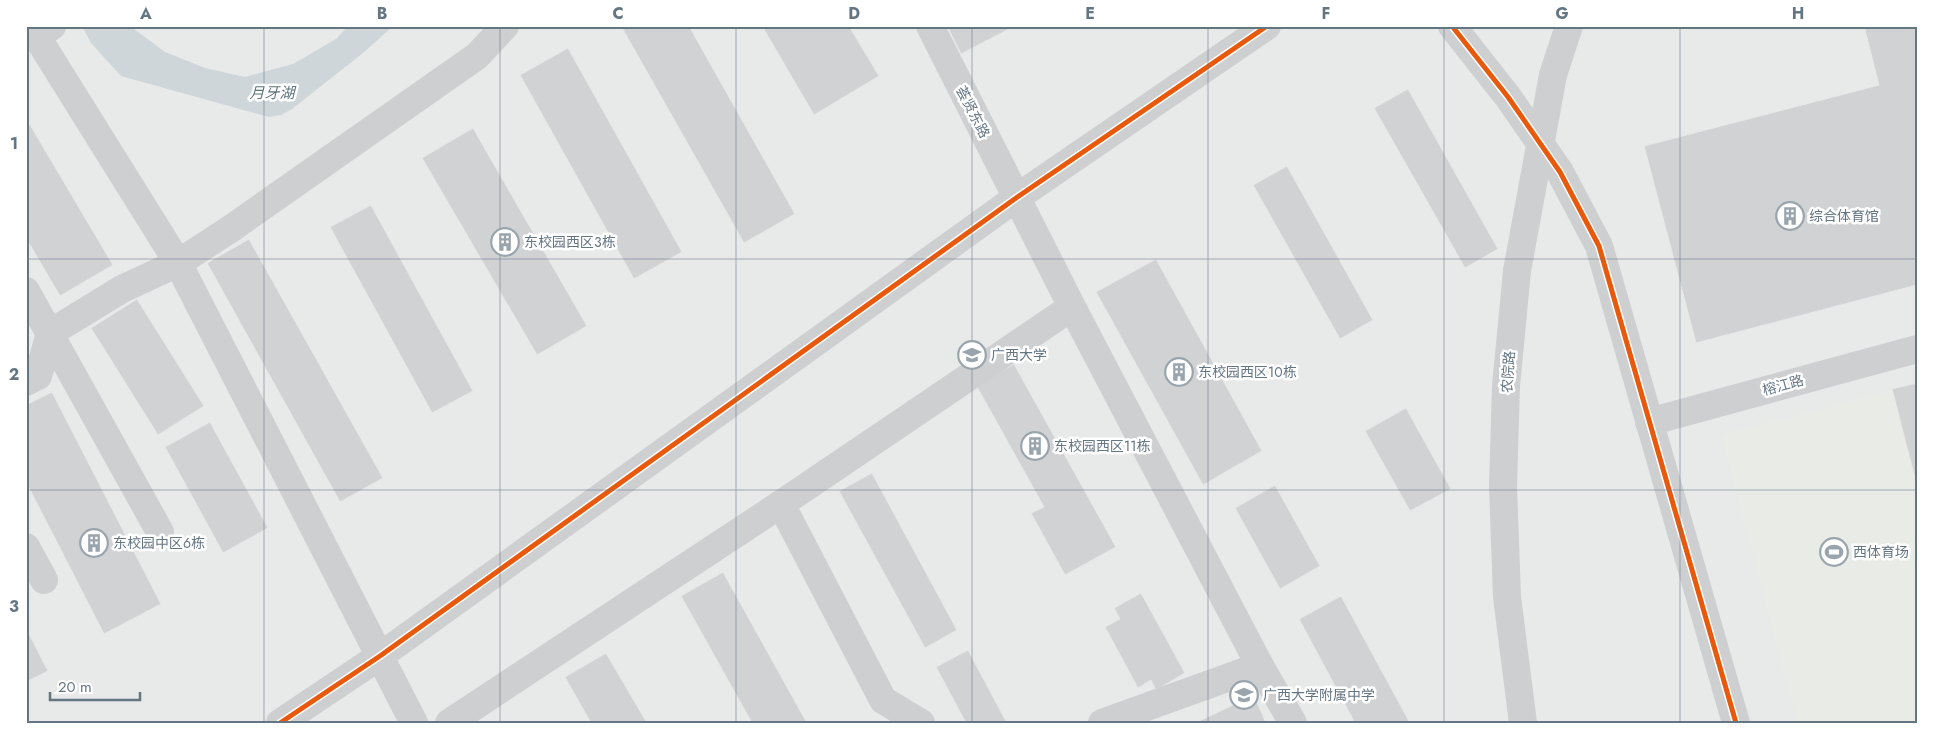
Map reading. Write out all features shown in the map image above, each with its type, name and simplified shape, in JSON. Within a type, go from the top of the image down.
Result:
[{"type":"street","points":[[26,382],[38,376],[50,333],[122,289],[178,263],[229,230],[477,56],[505,26]]},
{"type":"street","name":"荟贤东路","points":[[930,26],[1072,308],[1260,666],[1293,723]]},
{"type":"street","points":[[280,723],[380,656],[1016,198],[1267,26]]},
{"type":"street","points":[[1452,26],[1508,96],[1560,172],[1599,246],[1621,317],[1648,422],[1736,723]]},
{"type":"street","name":"农院路","points":[[1523,723],[1507,597],[1503,486],[1506,386],[1517,271],[1553,75],[1569,26]]},
{"type":"street","points":[[38,36],[178,263],[414,723]]},
{"type":"street","points":[[26,291],[160,532]]},
{"type":"street","points":[[449,723],[781,504],[1072,308]]},
{"type":"street","name":"榕江路","points":[[1648,422],[1917,349]]},
{"type":"street","points":[[781,504],[883,700],[921,723]]},
{"type":"street","points":[[26,547],[44,580]]},
{"type":"street","points":[[1102,723],[1260,666]]},
{"type":"shaded area","name":"广西大学","points":[[26,26],[1917,26],[1917,723],[26,723]]},
{"type":"shaded area","name":"西体育场","points":[[1917,383],[1917,723],[1797,723],[1721,435]]},
{"type":"water","name":"月牙湖","points":[[82,26],[130,26],[165,52],[205,68],[245,77],[293,64],[336,39],[348,26],[393,26],[363,53],[292,109],[281,115],[269,117],[121,76],[91,43]]},
{"type":"building","points":[[621,26],[689,26],[795,214],[744,243]]},
{"type":"building","points":[[762,26],[849,26],[879,76],[814,115]]},
{"type":"building","points":[[947,26],[1015,26],[961,54]]},
{"type":"building","name":"综合体育馆","points":[[1864,26],[1917,26],[1917,285],[1696,343],[1644,146],[1879,85]]},
{"type":"building","points":[[568,48],[682,252],[634,279],[520,75]]},
{"type":"building","points":[[1408,89],[1498,249],[1465,268],[1374,108]]},
{"type":"building","points":[[26,118],[113,265],[60,296],[26,238]]},
{"type":"building","name":"东校园西区3栋","points":[[473,128],[587,326],[537,355],[422,158]]},
{"type":"building","points":[[1287,166],[1373,320],[1340,339],[1253,185]]},
{"type":"building","points":[[371,205],[473,391],[432,413],[330,227]]},
{"type":"building","points":[[249,239],[383,478],[340,502],[207,263]]},
{"type":"building","name":"东校园西区10栋","points":[[1156,259],[1262,451],[1203,485],[1096,292]]},
{"type":"building","points":[[137,299],[204,406],[158,435],[91,328]]},
{"type":"building","name":"东校园西区11栋","points":[[1014,364],[1116,547],[1065,575],[1031,513],[1044,507],[976,385]]},
{"type":"building","points":[[1917,383],[1917,486],[1892,389]]},
{"type":"building","name":"东校园中区6栋","points":[[52,392],[161,604],[104,634],[26,482],[26,405]]},
{"type":"building","points":[[1406,408],[1451,489],[1410,511],[1365,431]]},
{"type":"building","points":[[210,422],[268,528],[223,553],[165,447]]},
{"type":"building","points":[[872,473],[957,630],[925,648],[839,491]]},
{"type":"building","points":[[1275,485],[1320,566],[1280,589],[1235,508]]},
{"type":"building","points":[[723,572],[807,723],[752,723],[681,596]]},
{"type":"building","points":[[1141,593],[1185,673],[1156,690],[1151,680],[1138,688],[1105,627],[1120,619],[1114,608]]},
{"type":"building","points":[[1341,596],[1410,723],[1355,723],[1299,619]]},
{"type":"building","points":[[26,628],[48,671],[26,682]]},
{"type":"building","points":[[968,650],[1007,723],[966,723],[936,667]]},
{"type":"building","points":[[606,653],[647,723],[591,723],[565,677]]},
{"type":"building","points":[[1254,695],[1266,723],[1195,723]]},
{"type":"cycle path","points":[[280,723],[380,656],[1016,198],[1267,26]]},
{"type":"cycle path","points":[[1452,26],[1508,97],[1560,172],[1599,246],[1736,723]]},
{"type":"place","name":"综合体育馆","points":[[1790,216]]},
{"type":"place","name":"东校园西区3栋","points":[[505,242]]},
{"type":"place","name":"广西大学","points":[[972,355]]},
{"type":"place","name":"东校园西区10栋","points":[[1179,372]]},
{"type":"place","name":"东校园西区11栋","points":[[1035,446]]},
{"type":"place","name":"东校园中区6栋","points":[[94,543]]},
{"type":"place","name":"西体育场","points":[[1834,552]]},
{"type":"place","name":"广西大学附属中学","points":[[1244,695]]}]
